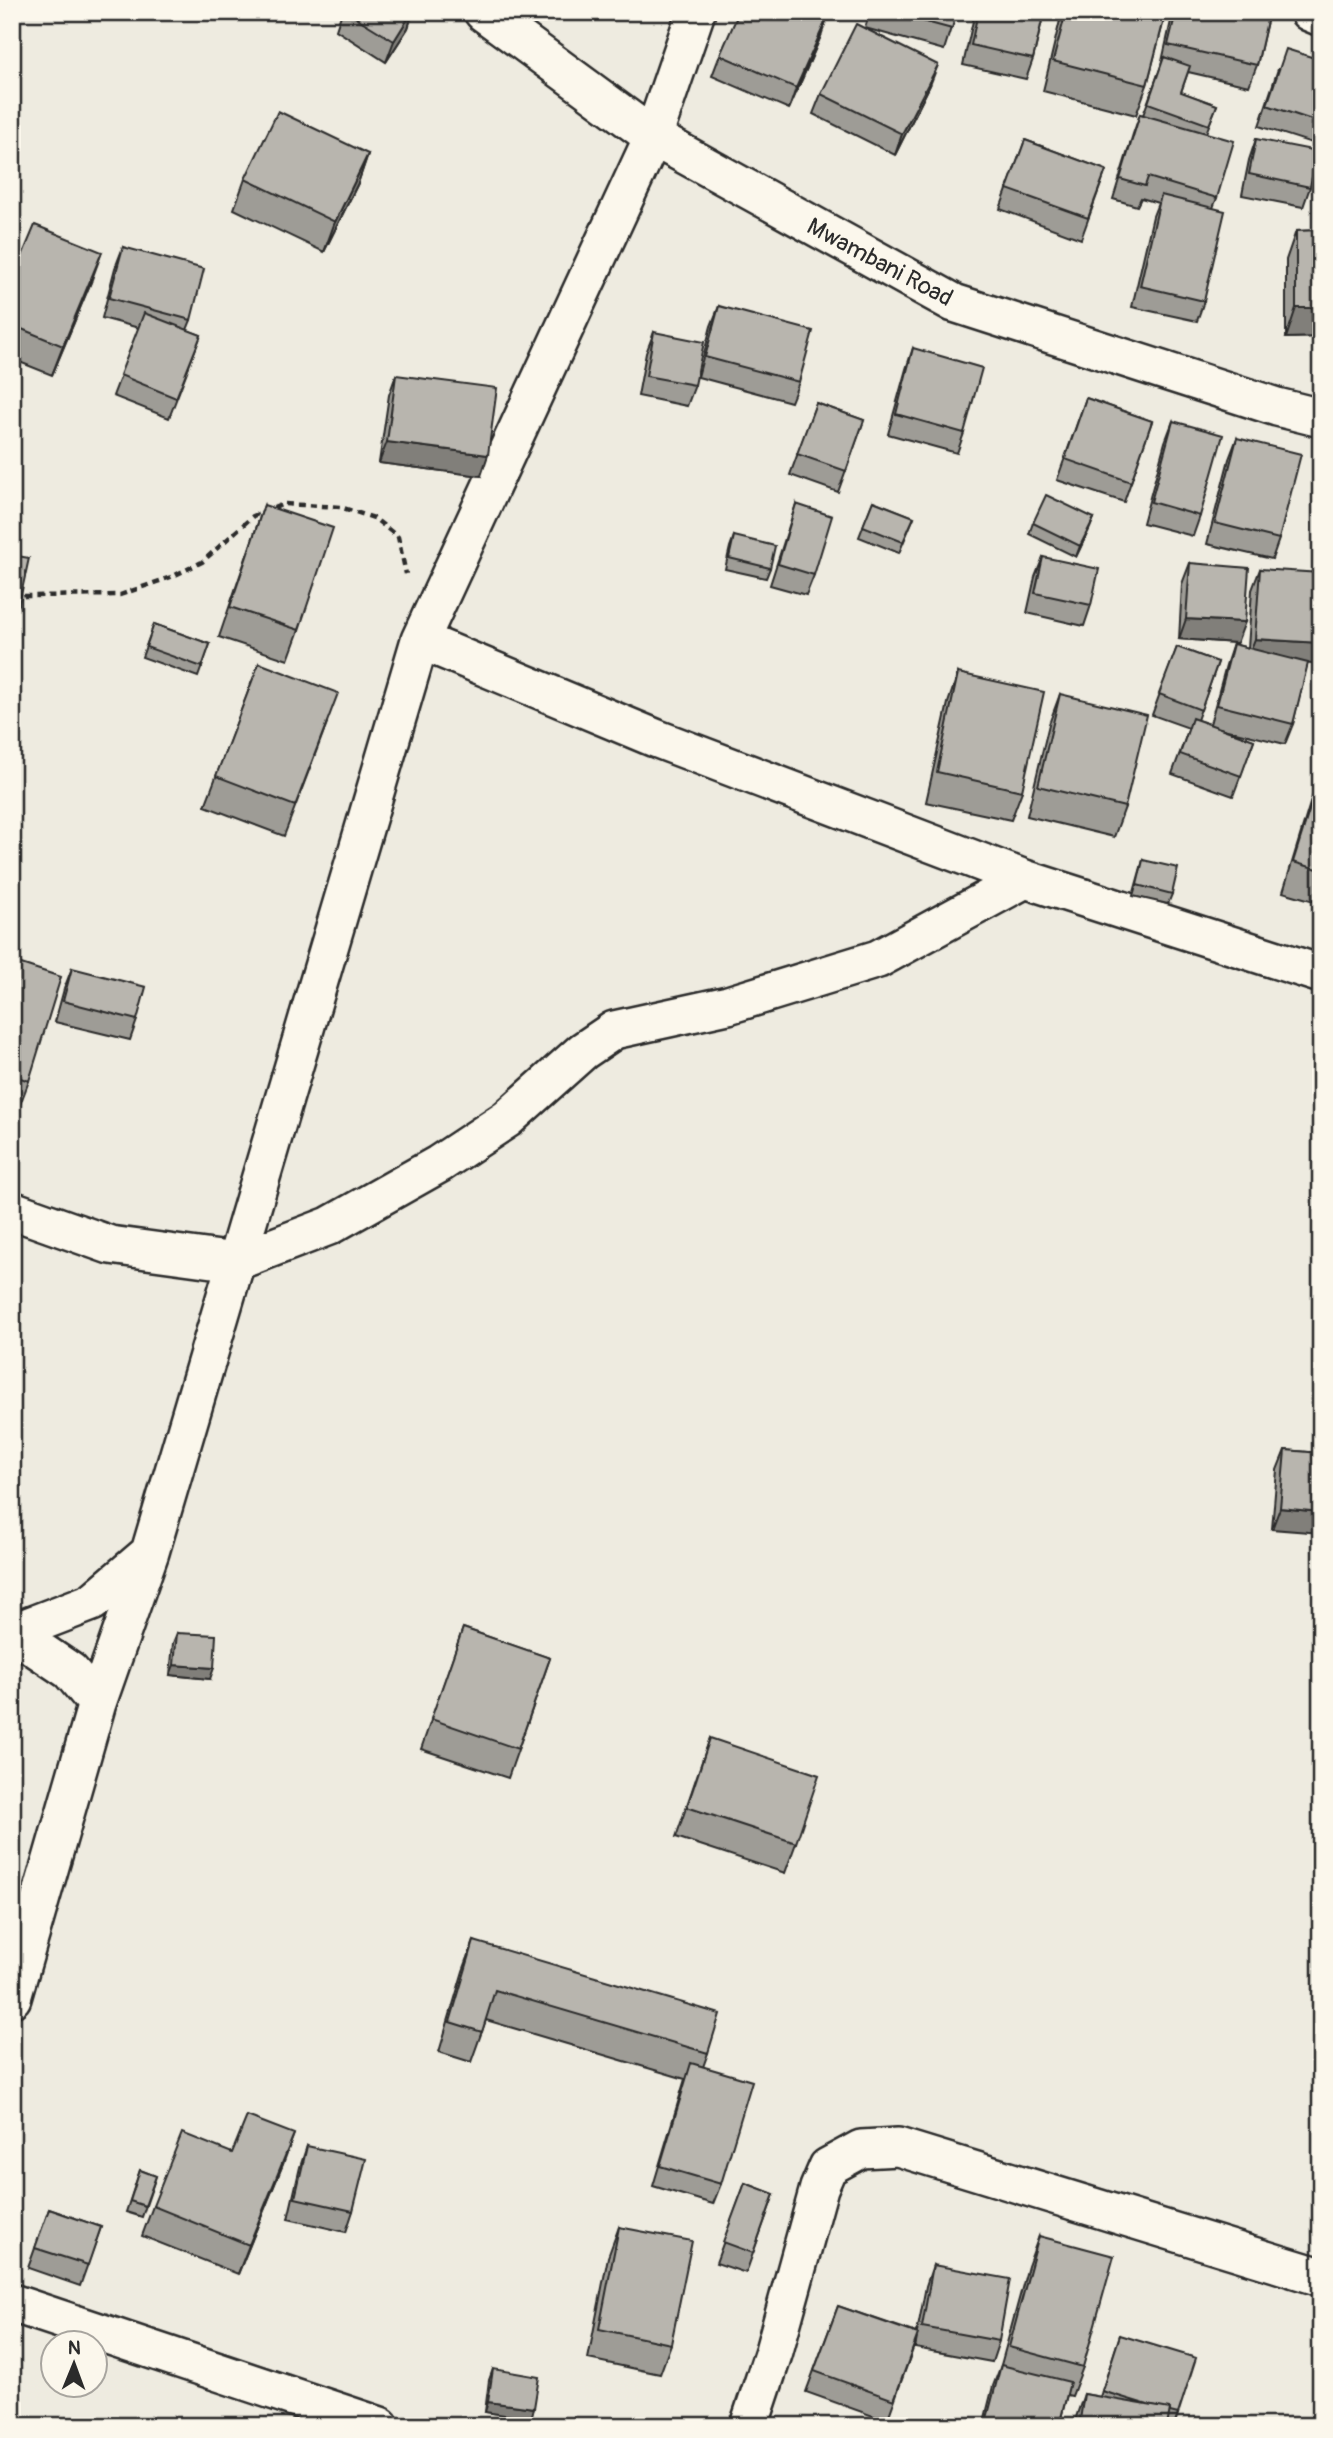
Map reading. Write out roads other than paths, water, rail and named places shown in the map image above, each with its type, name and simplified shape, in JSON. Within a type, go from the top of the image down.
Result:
[{"type":"street","name":"Mwambani Road","points":[[483,12],[653,137],[954,303],[1277,407],[1321,418]]},
{"type":"street","points":[[12,1998],[97,1703],[150,1552],[421,640],[653,137],[696,12]]},
{"type":"street","points":[[1309,12],[1321,17]]},
{"type":"street","points":[[421,640],[656,738],[1025,879],[1321,974]]},
{"type":"street","points":[[12,1210],[110,1245],[235,1262],[329,1226],[439,1164],[507,1119],[583,1051],[614,1030],[728,1005],[878,959],[1025,879]]},
{"type":"street","points":[[13,1632],[92,1602],[150,1552]]},
{"type":"street","points":[[13,1632],[69,1671],[97,1703]]},
{"type":"street","points":[[749,2426],[774,2351],[819,2188],[828,2167],[861,2149],[898,2147],[1321,2277]]},
{"type":"street","points":[[12,2303],[380,2426]]}]
